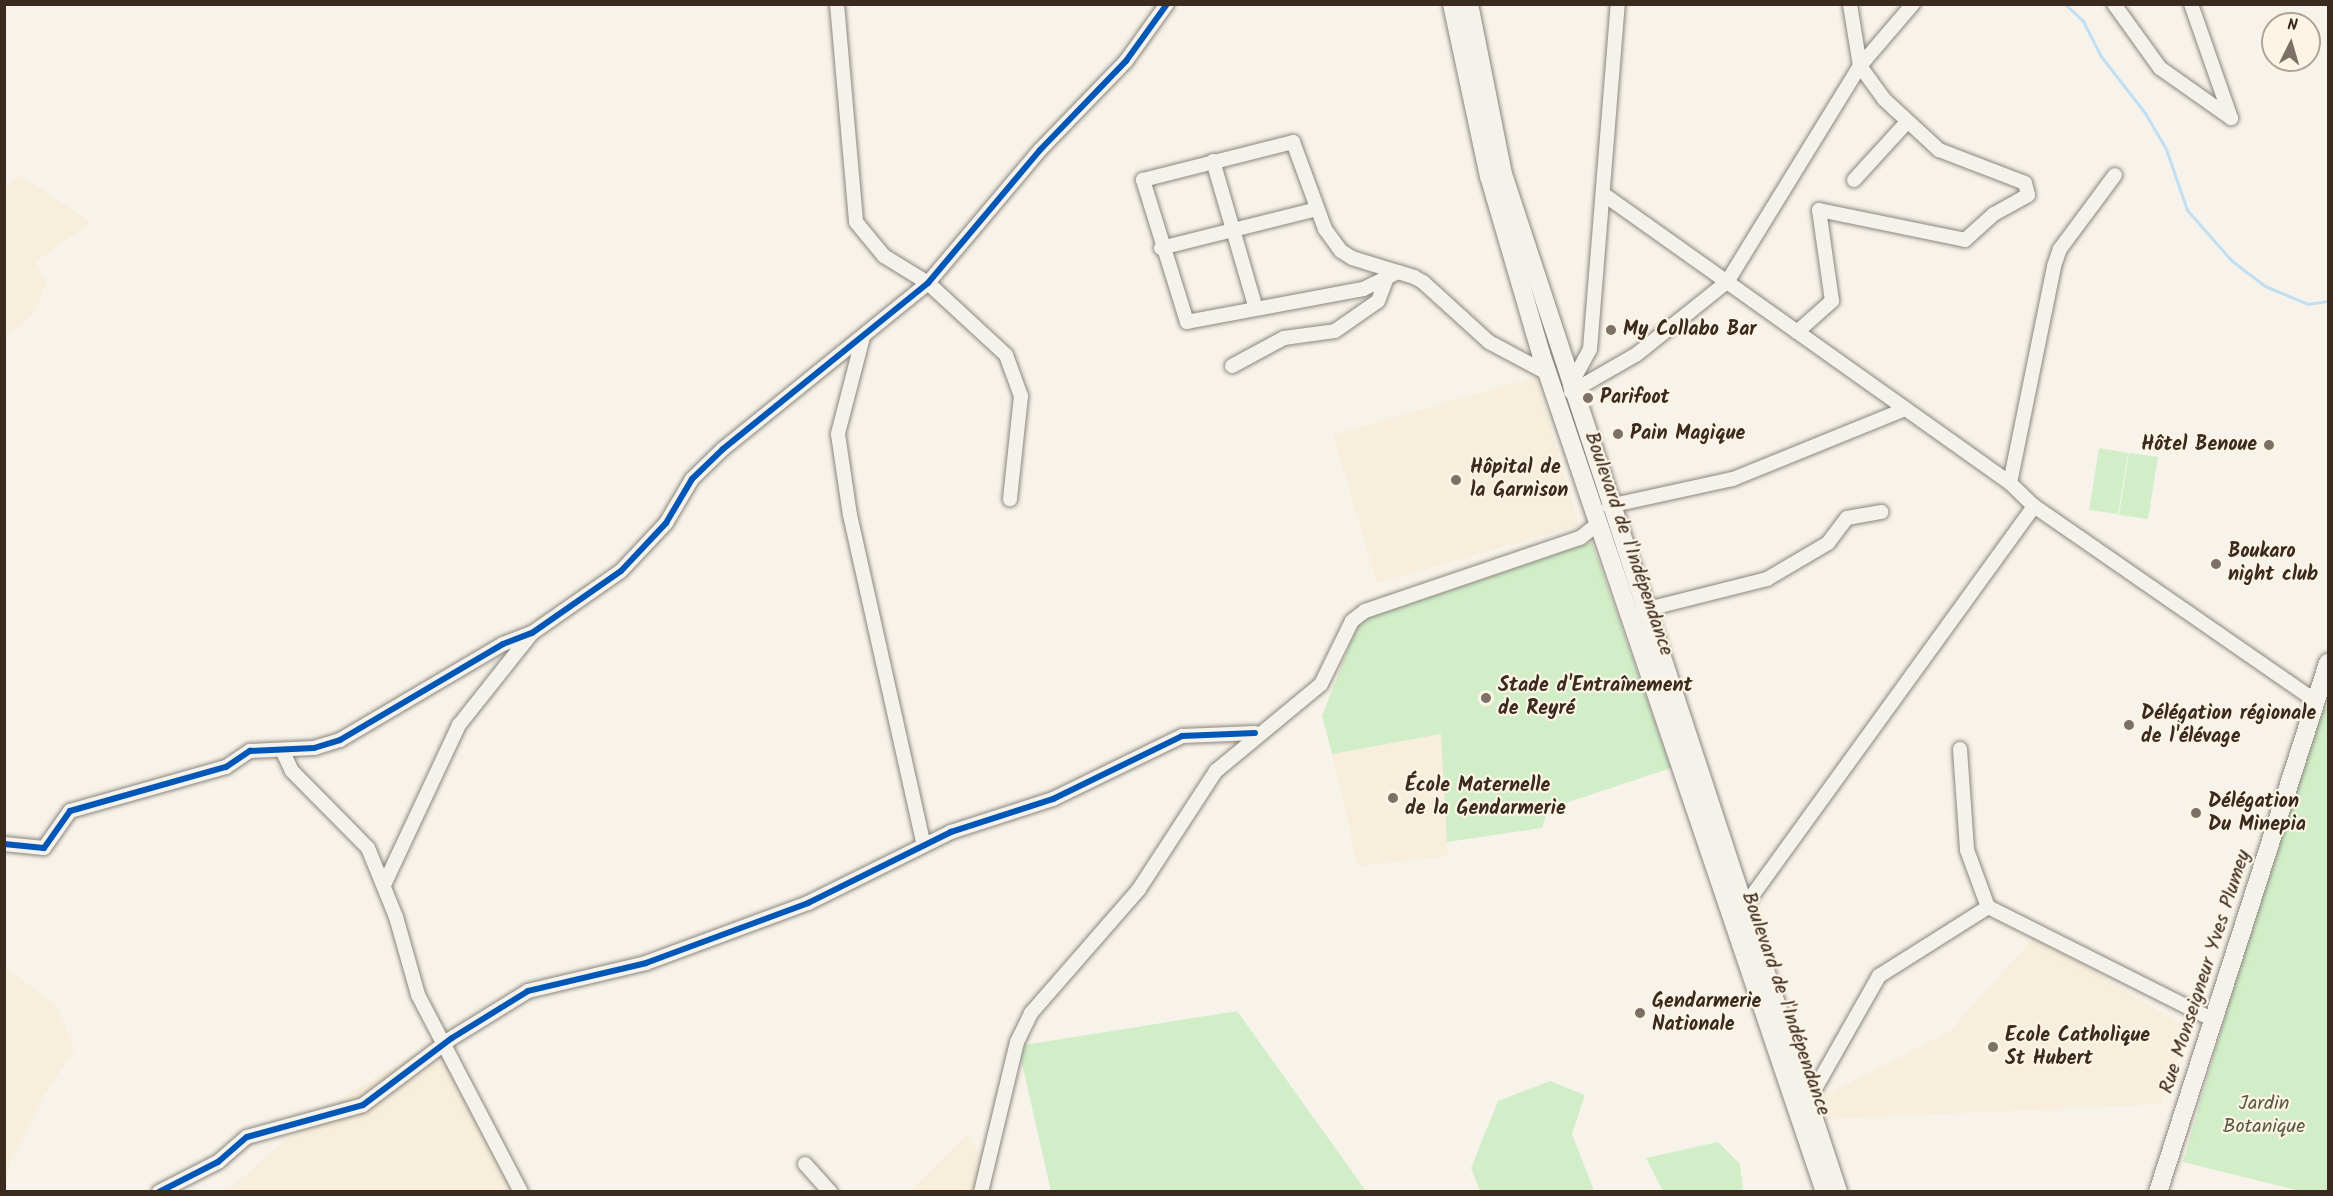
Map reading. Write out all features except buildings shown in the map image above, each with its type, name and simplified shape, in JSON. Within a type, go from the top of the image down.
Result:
[{"type":"main road","name":"Boulevard de l'Indépendance","points":[[1452,4],[1489,176],[1547,373],[1825,1191]]},
{"type":"main road","name":"Boulevard de l'Indépendance","points":[[1469,4],[1503,174],[1570,389],[1838,1191]]},
{"type":"main road","name":"Rue Monseigneur Yves Plumey","points":[[2158,1191],[2328,663]]},
{"type":"street","points":[[837,4],[856,222],[884,256],[928,283],[1006,355],[1018,380],[1021,420],[1010,499]]},
{"type":"street","points":[[4,844],[44,848],[70,811],[226,767],[250,751],[283,752],[340,740],[503,644],[532,633],[636,558],[666,523],[692,479],[723,448],[928,283],[1040,150],[1126,61],[1167,4]]},
{"type":"street","points":[[1570,389],[1590,349],[1606,196],[1618,4]]},
{"type":"street","points":[[1797,333],[1832,301],[1820,210],[1965,240],[1994,214],[2028,195],[2025,183],[1939,150],[1907,122],[1860,66],[1850,4]]},
{"type":"street","points":[[1570,389],[1637,354],[1727,282],[1860,66],[1913,4]]},
{"type":"street","points":[[2114,4],[2160,68],[2231,118],[2191,4]]},
{"type":"street","points":[[1854,180],[1907,122]]},
{"type":"street","points":[[1398,272],[1363,290],[1255,306],[1183,320],[1143,180],[1293,142],[1317,209],[1341,251],[1398,272],[1424,282],[1502,350],[1547,373]]},
{"type":"street","points":[[1213,161],[1255,306]]},
{"type":"street","points":[[2010,483],[2054,266],[2060,249],[2115,176]]},
{"type":"street","points":[[1606,196],[2010,483],[2034,506],[2316,701]]},
{"type":"street","points":[[1161,248],[1317,209]]},
{"type":"street","points":[[1232,366],[1284,338],[1335,331],[1378,301],[1386,280]]},
{"type":"street","points":[[863,337],[838,434],[850,514],[924,845]]},
{"type":"street","points":[[1609,506],[1733,479],[1905,409]]},
{"type":"street","points":[[1744,907],[2034,506]]},
{"type":"street","points":[[1644,610],[1767,579],[1828,543],[1847,518],[1881,512]]},
{"type":"street","points":[[981,1191],[1017,1042],[1031,1013],[1139,889],[1216,771],[1255,734],[1300,706],[1321,684],[1352,621],[1365,611],[1580,538],[1598,524]]},
{"type":"street","points":[[384,885],[459,725],[532,633]]},
{"type":"street","points":[[159,1191],[219,1162],[247,1137],[363,1105],[445,1044],[528,991],[657,959],[808,903],[924,845],[1053,799],[1182,736],[1255,734]]},
{"type":"street","points":[[1960,749],[1967,850],[1988,907],[2214,1020]]},
{"type":"street","points":[[283,752],[292,771],[359,836],[384,885],[415,987],[521,1191]]},
{"type":"street","points":[[1808,1101],[1879,976],[1988,907]]},
{"type":"street","points":[[806,1164],[830,1191]]},
{"type":"shaded area","points":[[21,176],[91,222],[35,262],[46,282],[35,312],[5,338],[5,188]]},
{"type":"shaded area","name":"Hôpital de la Garnison","points":[[1536,377],[1579,525],[1377,583],[1333,435]]},
{"type":"shaded area","name":"École Maternelle de la Gendarmerie","points":[[1441,734],[1448,856],[1358,866],[1332,754]]},
{"type":"shaded area","points":[[2035,936],[2188,1029],[2161,1104],[1829,1119],[1821,1098],[1950,1031]]},
{"type":"shaded area","points":[[5,966],[59,1009],[74,1051],[42,1098],[11,1160],[5,1188]]},
{"type":"shaded area","points":[[444,1038],[519,1192],[226,1192],[319,1111]]},
{"type":"shaded area","points":[[969,1133],[994,1191],[910,1192]]},
{"type":"green space","points":[[2099,448],[2128,453],[2118,514],[2089,510]]},
{"type":"green space","points":[[2129,453],[2158,457],[2148,519],[2119,515]]},
{"type":"green space","name":"Stade d'Entraînement de Reyré","points":[[1592,542],[1671,768],[1548,809],[1542,828],[1447,842],[1441,734],[1332,754],[1322,716],[1359,621]]},
{"type":"green space","name":"Jardin Botanique","points":[[2316,701],[2328,709],[2328,1191],[2300,1191],[2183,1162]]},
{"type":"green space","points":[[1237,1011],[1366,1191],[1051,1191],[1018,1046]]},
{"type":"green space","points":[[1550,1081],[1585,1095],[1572,1134],[1594,1191],[1480,1191],[1471,1168],[1498,1101]]},
{"type":"green space","points":[[1718,1142],[1740,1164],[1743,1191],[1663,1191],[1646,1158]]},
{"type":"waterway","points":[[2065,4],[2083,21],[2100,55],[2145,113],[2166,149],[2187,210],[2232,261],[2265,286],[2308,304],[2328,301]]},
{"type":"cycle path","points":[[4,844],[44,848],[70,811],[226,767],[250,751],[314,748],[340,740],[503,644],[532,633],[621,571],[666,523],[692,479],[723,449],[928,283],[1040,150],[1126,61],[1167,4]]},
{"type":"cycle path","points":[[159,1192],[218,1162],[247,1137],[363,1105],[452,1038],[528,991],[646,963],[808,903],[951,832],[1053,799],[1182,736],[1255,733]]},
{"type":"place","name":"My Collabo Bar","points":[[1611,330]]},
{"type":"place","name":"Parifoot","points":[[1588,398]]},
{"type":"place","name":"Pain Magique","points":[[1618,434]]},
{"type":"place","name":"Hôtel Benoue","points":[[2269,445]]},
{"type":"place","name":"Hôpital de la Garnison","points":[[1456,480]]},
{"type":"place","name":"Boukaro night club","points":[[2216,564]]},
{"type":"place","name":"Stade d'Entraînement de Reyré","points":[[1486,698]]},
{"type":"place","name":"Délégation régionale de l'élévage","points":[[2129,725]]},
{"type":"place","name":"École Maternelle de la Gendarmerie","points":[[1393,798]]},
{"type":"place","name":"Délégation Du Minepia","points":[[2196,813]]},
{"type":"place","name":"Gendarmerie Nationale","points":[[1640,1013]]},
{"type":"place","name":"Ecole Catholique St Hubert","points":[[1993,1047]]}]
